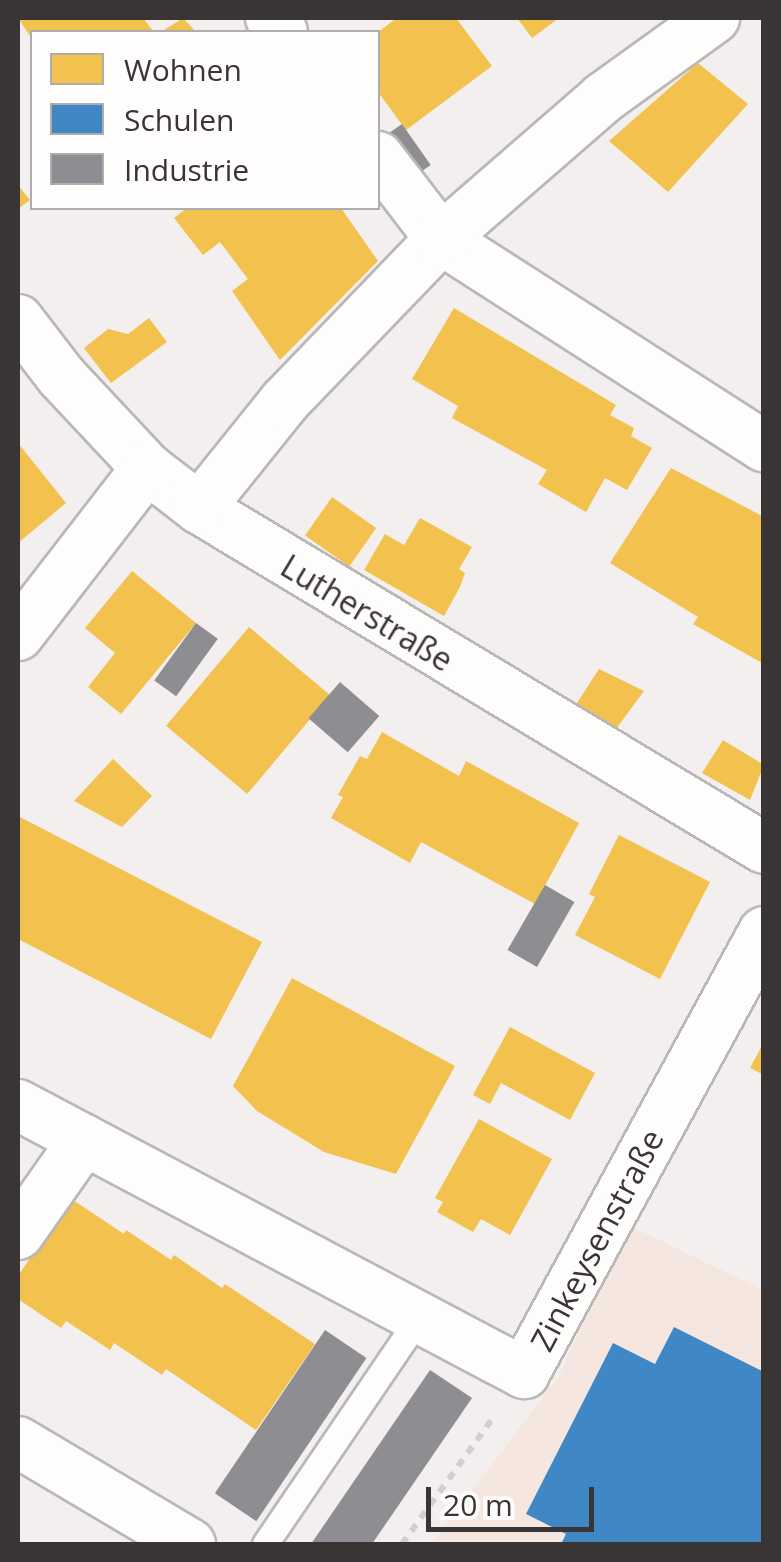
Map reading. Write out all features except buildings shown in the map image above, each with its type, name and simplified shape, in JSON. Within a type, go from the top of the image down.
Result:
[{"type":"street","points":[[199,508],[285,401],[440,239],[603,98],[714,18]]},
{"type":"street","points":[[380,160],[440,239],[764,446]]},
{"type":"street","name":"Lutherstraße","points":[[18,320],[60,376],[147,468],[199,508],[764,848]]},
{"type":"street","points":[[18,635],[147,468]]},
{"type":"street","name":"Zinkeysenstraße","points":[[18,1105],[524,1373],[764,932]]},
{"type":"street","points":[[18,1234],[84,1140]]},
{"type":"street","points":[[18,1442],[190,1544]]},
{"type":"lane","points":[[265,1544],[419,1317]]},
{"type":"path","points":[[402,1544],[524,1373]]},
{"type":"shaded area","points":[[630,1226],[763,1290],[763,1544],[432,1544],[558,1377]]}]
